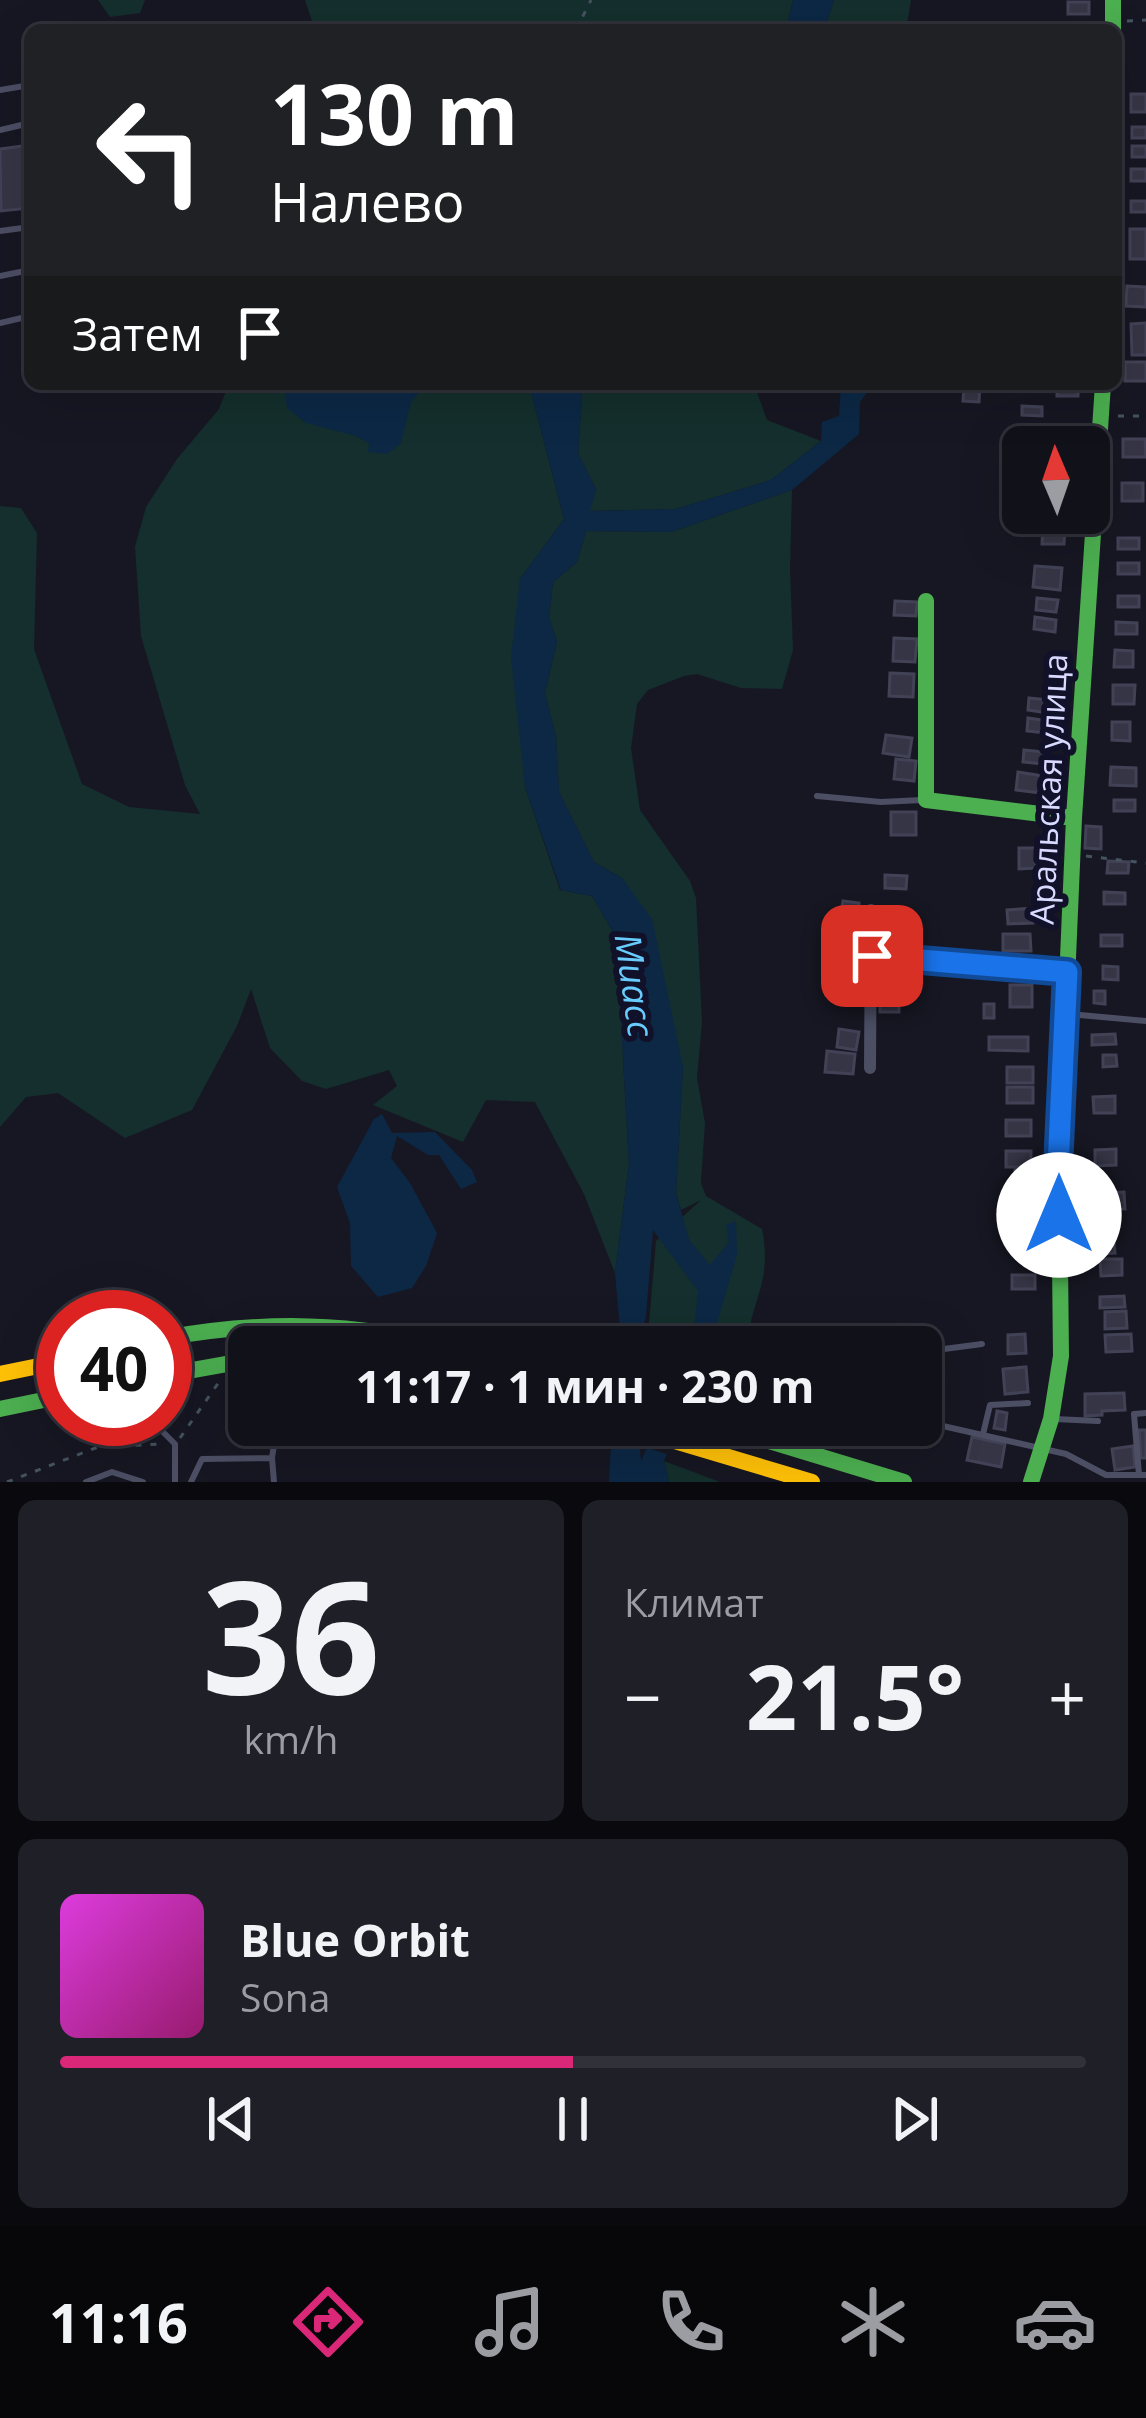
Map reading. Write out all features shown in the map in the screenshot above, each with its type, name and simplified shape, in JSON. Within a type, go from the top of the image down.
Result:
[{"type":"street","name":"Аральская улица","points":[[1030,1482],[1051,1419],[1061,1356],[1058,1168],[1074,818],[1103,390]]},
{"type":"street","points":[[926,601],[926,800],[1074,818]]},
{"type":"street","points":[[870,1068],[871,910]]},
{"type":"street","points":[[872,956],[1067,972]]},
{"type":"street","points":[[241,1326],[341,1326]]},
{"type":"street","points":[[192,1334],[228,1328]]},
{"type":"street","points":[[192,1370],[228,1363]]},
{"type":"street","points":[[0,1374],[36,1366]]},
{"type":"street","points":[[0,1409],[36,1402]]},
{"type":"street","points":[[691,1446],[812,1482]]},
{"type":"street","points":[[785,1446],[904,1482]]},
{"type":"lane","points":[[817,796],[881,802],[926,800]]},
{"type":"lane","points":[[1065,1014],[1146,1021]]},
{"type":"lane","points":[[942,1349],[982,1344]]},
{"type":"lane","points":[[983,1434],[990,1405],[1028,1403]]},
{"type":"lane","points":[[942,1425],[1066,1454],[1106,1474],[1143,1475],[1134,1414],[1146,1412]]},
{"type":"lane","points":[[1051,1419],[1098,1421]]},
{"type":"lane","points":[[175,1446],[176,1482]]},
{"type":"lane","points":[[274,1446],[274,1482]]},
{"type":"lane","points":[[190,1482],[202,1459],[272,1458]]},
{"type":"lane","points":[[86,1482],[112,1472],[143,1482]]},
{"type":"path","points":[[1101,416],[1146,416]]},
{"type":"path","points":[[1072,855],[1146,862]]},
{"type":"path","points":[[192,1422],[228,1377]]},
{"type":"path","points":[[8,1482],[98,1447],[124,1446]]},
{"type":"green space","points":[[98,0],[145,0],[140,13],[110,17]]},
{"type":"green space","points":[[305,0],[793,0],[787,24],[313,24]]},
{"type":"green space","points":[[834,0],[911,0],[907,24],[826,24]]},
{"type":"green space","points":[[227,390],[531,390],[564,519],[520,579],[525,787],[560,890],[592,896],[616,937],[629,1163],[615,1273],[584,1194],[535,1102],[486,1100],[463,1142],[373,1105],[397,1086],[389,1070],[326,1089],[302,1081],[270,1048],[251,989],[237,1026],[192,1110],[125,1138],[58,1093],[26,1097],[0,1127],[0,506],[21,508],[37,533],[34,649],[82,784],[129,807],[200,814],[185,785],[141,636],[135,547],[146,507],[177,459],[219,409]]},
{"type":"green space","points":[[579,390],[756,390],[767,420],[821,441],[771,480],[676,509],[588,511],[596,489],[578,453]]},
{"type":"green space","points":[[792,490],[793,650],[782,689],[741,688],[697,674],[648,690],[637,704],[631,748],[640,810],[690,881],[696,898],[702,1022],[697,1078],[705,1123],[701,1183],[706,1196],[762,1229],[765,1264],[750,1326],[649,1326],[656,1241],[701,1200],[681,1210],[676,1193],[683,1067],[623,879],[594,862],[559,792],[556,737],[545,693],[557,641],[549,617],[553,582],[577,562],[586,531],[671,532]]},
{"type":"green space","points":[[664,1461],[720,1482],[669,1482]]},
{"type":"water","points":[[793,0],[834,0],[826,24],[787,24]]},
{"type":"water","points":[[285,390],[422,390],[411,402],[401,443],[387,454],[368,452],[369,443],[306,423],[287,408]]},
{"type":"water","name":"Миасс","points":[[531,390],[579,390],[578,453],[596,489],[590,511],[676,509],[771,480],[821,441],[822,422],[839,416],[841,390],[869,390],[860,402],[859,434],[792,490],[671,532],[586,531],[577,562],[553,582],[549,617],[557,641],[545,693],[556,737],[559,792],[594,862],[623,879],[652,919],[683,1067],[676,1193],[689,1240],[710,1265],[729,1242],[726,1225],[736,1221],[737,1255],[716,1326],[694,1326],[698,1291],[653,1230],[644,1326],[620,1326],[615,1273],[629,1163],[616,937],[592,896],[561,890],[525,787],[511,657],[520,579],[564,519]]},
{"type":"water","points":[[382,1114],[392,1133],[435,1132],[472,1170],[477,1182],[461,1189],[439,1155],[428,1155],[397,1136],[391,1158],[437,1233],[426,1266],[412,1288],[378,1297],[351,1266],[350,1223],[337,1187],[374,1119]]},
{"type":"water","points":[[611,1446],[640,1446],[641,1461],[648,1446],[670,1446],[664,1461],[669,1482],[609,1482]]},
{"type":"pier","points":[[641,1446],[677,1446],[673,1456]]},
{"type":"building","points":[[1068,2],[1089,2],[1089,14],[1068,14]]},
{"type":"building","points":[[1131,94],[1146,94],[1146,112],[1131,112]]},
{"type":"building","points":[[1132,127],[1146,127],[1146,138],[1132,138]]},
{"type":"building","points":[[24,146],[24,209],[1,211],[0,149]]},
{"type":"building","points":[[1132,146],[1146,146],[1146,157],[1132,157]]},
{"type":"building","points":[[1131,169],[1146,169],[1146,181],[1131,181]]},
{"type":"building","points":[[1131,201],[1146,201],[1146,212],[1131,212]]},
{"type":"building","points":[[1130,229],[1146,229],[1146,259],[1130,259]]},
{"type":"building","points":[[1127,286],[1146,287],[1146,307],[1126,306]]},
{"type":"building","points":[[1146,323],[1146,355],[1132,355],[1131,324]]},
{"type":"building","points":[[1125,362],[1146,362],[1146,381],[1125,381]]},
{"type":"building","points":[[964,390],[980,390],[979,402],[963,401]]},
{"type":"building","points":[[1057,390],[1078,390],[1078,396],[1057,396]]},
{"type":"building","points":[[1022,406],[1042,407],[1042,416],[1022,415]]},
{"type":"building","points":[[1123,439],[1145,439],[1146,457],[1123,457]]},
{"type":"building","points":[[1122,483],[1143,483],[1143,501],[1122,501]]},
{"type":"building","points":[[1043,534],[1065,534],[1064,544],[1042,544]]},
{"type":"building","points":[[1118,538],[1139,538],[1139,549],[1118,549]]},
{"type":"building","points":[[1118,563],[1139,563],[1139,574],[1118,574]]},
{"type":"building","points":[[1035,566],[1062,568],[1060,590],[1033,587]]},
{"type":"building","points":[[1118,596],[1139,596],[1139,607],[1118,607]]},
{"type":"building","points":[[1037,598],[1058,600],[1056,612],[1036,610]]},
{"type":"building","points":[[895,601],[917,602],[916,616],[894,615]]},
{"type":"building","points":[[1035,617],[1056,620],[1055,632],[1034,629]]},
{"type":"building","points":[[1116,622],[1137,623],[1137,634],[1116,634]]},
{"type":"building","points":[[894,638],[917,639],[915,662],[893,661]]},
{"type":"building","points":[[1115,650],[1133,651],[1133,667],[1114,667]]},
{"type":"building","points":[[890,673],[914,674],[913,697],[889,696]]},
{"type":"building","points":[[1113,685],[1135,685],[1134,704],[1113,704]]},
{"type":"building","points":[[1029,698],[1050,700],[1048,713],[1028,710]]},
{"type":"building","points":[[1028,718],[1049,721],[1047,733],[1027,731]]},
{"type":"building","points":[[1112,722],[1130,722],[1130,741],[1112,740]]},
{"type":"building","points":[[886,735],[912,738],[909,757],[883,753]]},
{"type":"building","points":[[1024,750],[1045,752],[1044,764],[1023,762]]},
{"type":"building","points":[[896,759],[916,761],[914,781],[894,779]]},
{"type":"building","points":[[1111,767],[1136,768],[1136,786],[1110,785]]},
{"type":"building","points":[[1018,772],[1043,776],[1041,793],[1016,790]]},
{"type":"building","points":[[1114,800],[1135,800],[1135,811],[1114,811]]},
{"type":"building","points":[[891,812],[916,812],[916,835],[891,835]]},
{"type":"building","points":[[1086,826],[1101,827],[1101,849],[1085,848]]},
{"type":"building","points":[[1019,848],[1036,848],[1036,868],[1019,869]]},
{"type":"building","points":[[1108,861],[1129,862],[1128,873],[1107,873]]},
{"type":"building","points":[[885,875],[907,876],[906,889],[885,888]]},
{"type":"building","points":[[1104,892],[1125,893],[1125,904],[1104,904]]},
{"type":"building","points":[[843,901],[859,903],[858,915],[841,912]]},
{"type":"building","points":[[1033,908],[1033,923],[1008,924],[1007,910]]},
{"type":"building","points":[[878,915],[891,919],[887,931],[874,927]]},
{"type":"building","points":[[835,922],[859,925],[857,939],[833,936]]},
{"type":"building","points":[[1003,934],[1030,934],[1031,951],[1003,951]]},
{"type":"building","points":[[1101,935],[1122,935],[1122,946],[1101,946]]},
{"type":"building","points":[[1103,966],[1118,967],[1118,980],[1103,979]]},
{"type":"building","points":[[826,984],[847,984],[847,995],[826,995]]},
{"type":"building","points":[[1010,985],[1032,985],[1032,1007],[1010,1007]]},
{"type":"building","points":[[1094,991],[1105,991],[1105,1004],[1094,1003]]},
{"type":"building","points":[[880,1000],[899,1000],[899,1012],[880,1012]]},
{"type":"building","points":[[984,1004],[994,1004],[994,1018],[984,1018]]},
{"type":"building","points":[[839,1029],[859,1032],[856,1050],[837,1047]]},
{"type":"building","points":[[1115,1034],[1116,1044],[1092,1045],[1092,1035]]},
{"type":"building","points":[[989,1037],[1028,1037],[1028,1051],[989,1050]]},
{"type":"building","points":[[827,1051],[855,1054],[853,1074],[825,1072]]},
{"type":"building","points":[[1103,1055],[1116,1055],[1117,1066],[1103,1067]]},
{"type":"building","points":[[1007,1067],[1033,1067],[1033,1083],[1007,1083]]},
{"type":"building","points":[[1007,1087],[1033,1087],[1033,1103],[1007,1103]]},
{"type":"building","points":[[1115,1096],[1115,1113],[1094,1113],[1093,1097]]},
{"type":"building","points":[[1006,1120],[1031,1120],[1031,1136],[1006,1136]]},
{"type":"building","points":[[1116,1149],[1116,1165],[1095,1166],[1095,1150]]},
{"type":"building","points":[[1006,1151],[1031,1151],[1031,1167],[1006,1167]]},
{"type":"building","points":[[1015,1170],[1026,1171],[1025,1186],[1014,1186]]},
{"type":"building","points":[[1124,1192],[1125,1209],[1103,1209],[1103,1193]]},
{"type":"building","points":[[1008,1215],[1028,1215],[1028,1237],[1009,1237]]},
{"type":"building","points":[[1112,1220],[1115,1253],[1099,1254],[1097,1222]]},
{"type":"building","points":[[1100,1259],[1122,1259],[1122,1275],[1101,1276]]},
{"type":"building","points":[[1012,1275],[1035,1275],[1035,1289],[1012,1289]]},
{"type":"building","points":[[1124,1296],[1125,1307],[1100,1308],[1100,1297]]},
{"type":"building","points":[[1126,1311],[1127,1328],[1105,1329],[1105,1312]]},
{"type":"building","points":[[1025,1334],[1026,1353],[1008,1354],[1008,1335]]},
{"type":"building","points":[[1131,1334],[1132,1351],[1106,1352],[1105,1335]]},
{"type":"building","points":[[1026,1367],[1028,1392],[1005,1394],[1003,1369]]},
{"type":"building","points":[[1124,1393],[1125,1410],[1085,1416],[1085,1394]]},
{"type":"building","points":[[997,1411],[1007,1413],[1005,1430],[994,1428]]},
{"type":"building","points":[[1139,1430],[1146,1430],[1146,1458],[1141,1458]]},
{"type":"building","points":[[972,1437],[1005,1444],[1001,1467],[967,1460]]},
{"type":"building","points":[[1133,1446],[1135,1467],[1115,1470],[1112,1449]]},
{"type":"traffic: fast","points":[[1113,0],[1113,24]]},
{"type":"traffic: fast","points":[[1031,1482],[1051,1419],[1061,1356],[1059,1168],[1074,818],[1103,390]]},
{"type":"traffic: fast","points":[[926,601],[926,800],[1074,818]]},
{"type":"traffic: fast","points":[[192,1334],[228,1329]]},
{"type":"traffic: fast","points":[[192,1370],[228,1364]]},
{"type":"traffic: fast","points":[[0,1409],[36,1402]]},
{"type":"traffic: fast","points":[[785,1446],[904,1482]]},
{"type":"traffic: slow","points":[[0,1374],[36,1367]]},
{"type":"traffic: slow","points":[[691,1446],[812,1482]]},
{"type":"route","points":[[872,956],[1067,972],[1059,1215]]}]
